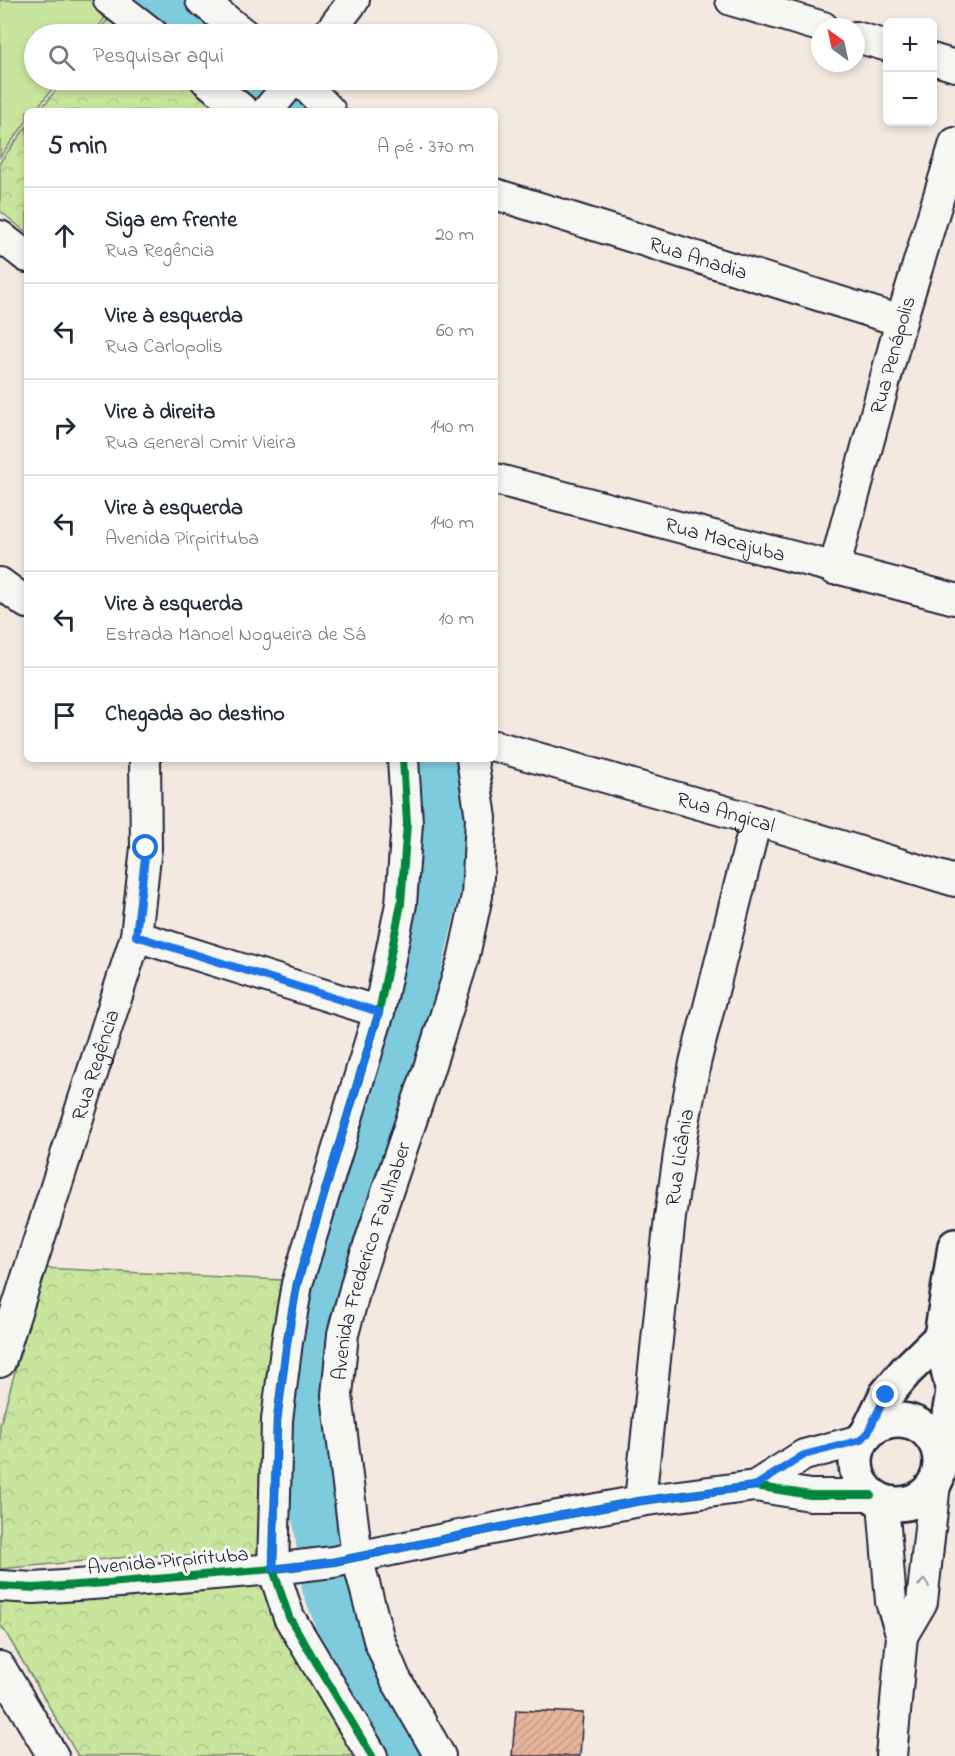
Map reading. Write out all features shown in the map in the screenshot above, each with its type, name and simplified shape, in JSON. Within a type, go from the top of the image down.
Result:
[{"type":"main road","points":[[947,1326],[886,1395],[856,1456],[856,1470],[861,1484],[877,1498],[898,1505],[912,1502],[925,1495],[937,1477],[953,1392],[947,1326],[955,1246]]},
{"type":"main road","points":[[865,1436],[879,1424],[892,1420],[906,1420],[918,1424],[937,1444],[940,1456],[937,1477]]},
{"type":"street","points":[[109,0],[140,24]]},
{"type":"street","points":[[201,0],[231,24]]},
{"type":"street","points":[[336,24],[354,0]]},
{"type":"street","points":[[731,0],[811,23]]},
{"type":"street","points":[[865,40],[883,45]]},
{"type":"street","points":[[937,60],[955,66]]},
{"type":"street","points":[[218,90],[240,108]]},
{"type":"street","points":[[270,108],[286,90]]},
{"type":"street","points":[[303,90],[326,108]]},
{"type":"street","name":"Rua Penápolis","points":[[834,569],[901,321],[955,143]]},
{"type":"street","name":"Rua Anadia","points":[[498,195],[901,321]]},
{"type":"street","points":[[0,237],[24,255]]},
{"type":"street","name":"Rua Macajuba","points":[[498,480],[955,599]]},
{"type":"street","points":[[0,583],[24,601]]},
{"type":"street","name":"Rua Angical","points":[[498,747],[756,820],[955,881]]},
{"type":"street","name":"Rua Regência","points":[[2,1346],[136,936],[146,848],[145,762]]},
{"type":"street","points":[[372,1756],[289,1617],[273,1569],[277,1420],[297,1284],[379,1012],[401,904],[407,823],[403,762]]},
{"type":"street","name":"Avenida Frederico Faulhaber","points":[[440,1756],[395,1678],[345,1559],[337,1395],[343,1334],[358,1278],[463,960],[477,896],[481,818],[472,762]]},
{"type":"street","name":"Rua Licânia","points":[[640,1501],[670,1217],[682,1134],[695,1063],[756,820]]},
{"type":"street","points":[[136,936],[379,1012]]},
{"type":"street","name":"Avenida Pirpirituba","points":[[755,1486],[804,1455],[865,1436]]},
{"type":"street","points":[[902,1636],[922,1602],[937,1477]]},
{"type":"street","name":"Avenida Pirpirituba","points":[[0,1586],[34,1588],[304,1566],[640,1501],[755,1486],[810,1495],[877,1498]]},
{"type":"street","points":[[877,1498],[891,1602],[902,1636],[891,1756]]},
{"type":"street","points":[[0,1667],[53,1756]]},
{"type":"green space","points":[[0,0],[97,0],[111,10],[100,24],[24,24],[24,90],[51,90],[37,108],[24,108],[24,125],[0,157]]},
{"type":"green space","points":[[113,13],[128,24],[104,24]]},
{"type":"green space","points":[[56,90],[211,90],[234,108],[41,108]]},
{"type":"green space","points":[[24,130],[24,231],[0,211],[0,162]]},
{"type":"green space","points":[[44,1268],[281,1280],[261,1424],[263,1556],[139,1556],[0,1569],[0,1425]]},
{"type":"green space","points":[[265,1577],[355,1756],[78,1756],[0,1625],[0,1597]]},
{"type":"building","points":[[516,1710],[583,1713],[580,1756],[512,1756]]},
{"type":"waterway","points":[[147,0],[179,24]]},
{"type":"waterway","points":[[268,90],[290,108]]},
{"type":"waterway","points":[[403,1756],[366,1686],[327,1585],[319,1523],[298,1427],[331,1255],[397,1046],[449,829],[435,762]]},
{"type":"cycle path","points":[[372,1756],[289,1617],[273,1569],[277,1420],[297,1284],[379,1012],[401,904],[407,823],[403,762]]},
{"type":"cycle path","points":[[0,1586],[34,1588],[120,1582],[333,1562],[640,1501],[755,1486],[810,1495],[871,1495]]},
{"type":"route","points":[[146,848],[136,936],[379,1012],[297,1284],[277,1420],[273,1569],[333,1562],[640,1501],[755,1486],[804,1455],[861,1440],[868,1432],[886,1395]]}]
